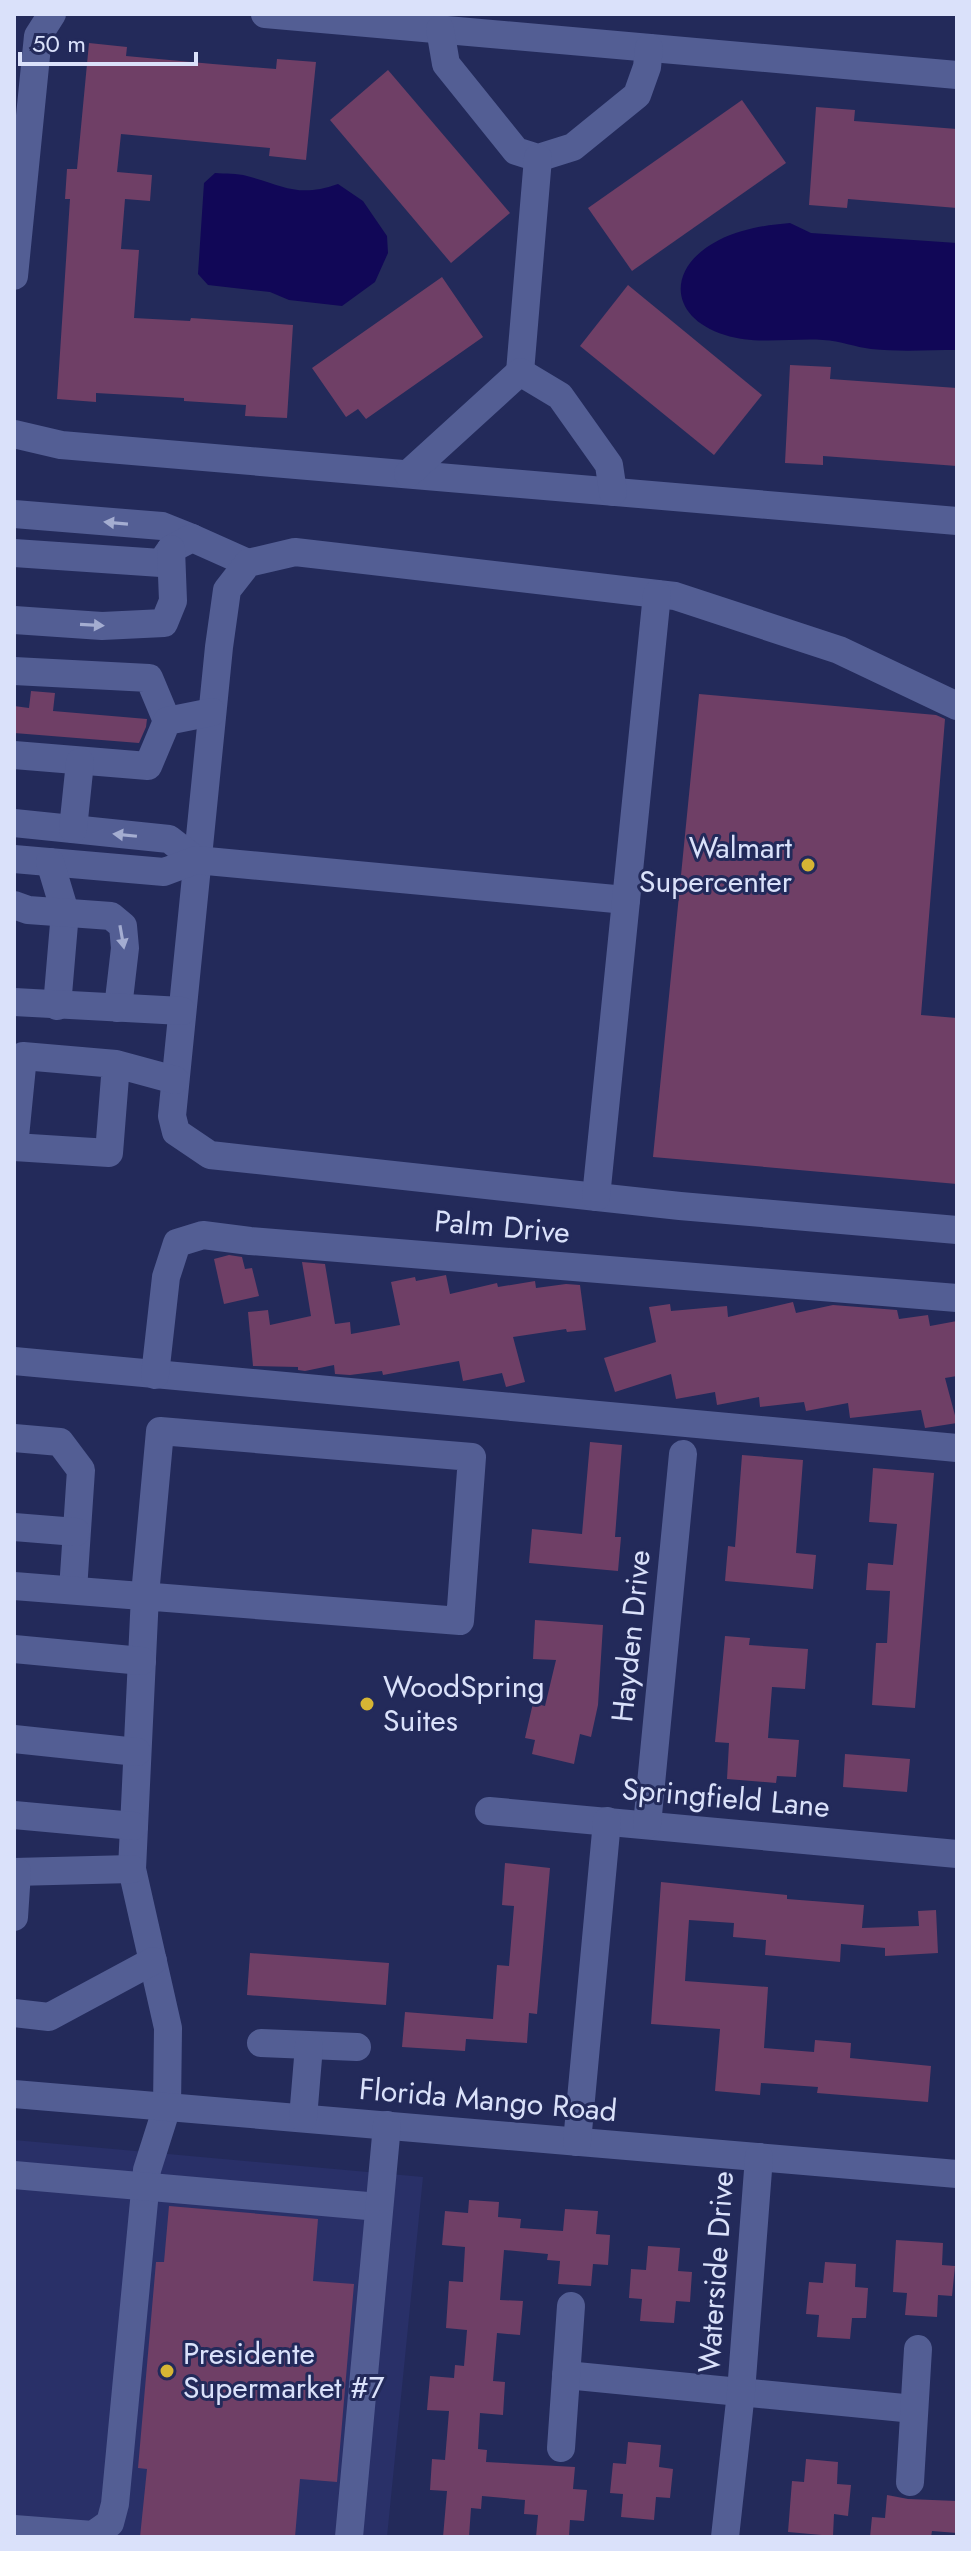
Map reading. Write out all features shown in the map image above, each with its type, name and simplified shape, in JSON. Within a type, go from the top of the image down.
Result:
[{"type":"street","points":[[14,276],[38,36],[52,14]]},
{"type":"street","points":[[265,14],[957,75]]},
{"type":"street","points":[[440,29],[446,64],[516,151],[538,158],[573,147],[637,95],[647,67],[649,48]]},
{"type":"street","points":[[408,474],[520,372],[538,158]]},
{"type":"street","points":[[520,372],[560,396],[609,465],[613,492]]},
{"type":"street","points":[[14,434],[61,445],[957,521]]},
{"type":"street","points":[[14,514],[162,526],[182,543],[248,563],[295,552],[675,596],[839,650],[957,706]]},
{"type":"street","points":[[14,553],[161,563],[182,543]]},
{"type":"street","points":[[14,620],[102,626],[164,623],[173,601],[182,543]]},
{"type":"street","points":[[248,563],[227,590],[175,1080],[172,1116],[176,1132],[210,1155],[596,1197],[957,1230]]},
{"type":"street","points":[[596,1197],[657,594]]},
{"type":"street","points":[[14,671],[149,678],[167,721],[148,766],[14,755]]},
{"type":"street","points":[[167,721],[212,712]]},
{"type":"street","points":[[73,829],[80,762]]},
{"type":"street","points":[[14,823],[169,839],[196,860]]},
{"type":"street","points":[[14,859],[164,872],[196,860],[626,900]]},
{"type":"street","points":[[50,862],[65,912],[57,1006]]},
{"type":"street","points":[[14,905],[28,910],[111,916],[123,926],[125,948],[118,1008]]},
{"type":"street","points":[[14,1002],[182,1011]]},
{"type":"street","points":[[116,1064],[109,1153],[14,1147],[23,1056],[116,1064],[175,1080]]},
{"type":"street","name":"Palm Drive","points":[[155,1375],[166,1277],[177,1243],[203,1235],[266,1243],[957,1298]]},
{"type":"street","points":[[14,1361],[957,1448]]},
{"type":"street","points":[[14,1586],[145,1595],[460,1621],[472,1457],[160,1431],[145,1595],[132,1869],[168,2028],[167,2107],[147,2170],[115,2504],[110,2523],[93,2535],[14,2529]]},
{"type":"street","points":[[14,1438],[60,1442],[81,1470],[73,1590]]},
{"type":"street","name":"Hayden Drive","points":[[647,1825],[683,1454]]},
{"type":"street","points":[[14,1527],[76,1532]]},
{"type":"street","points":[[14,1649],[142,1661]]},
{"type":"street","points":[[14,1739],[137,1752]]},
{"type":"street","name":"Springfield Lane","points":[[489,1811],[957,1854]]},
{"type":"street","points":[[14,1815],[134,1826]]},
{"type":"street","points":[[577,2142],[607,1821]]},
{"type":"street","points":[[14,1917],[15,1872],[132,1869]]},
{"type":"street","points":[[14,2013],[49,2017],[153,1961]]},
{"type":"street","points":[[261,2043],[357,2047]]},
{"type":"street","points":[[303,2118],[309,2046]]},
{"type":"street","name":"Florida Mango Road","points":[[14,2094],[957,2174]]},
{"type":"street","points":[[349,2537],[387,2125]]},
{"type":"street","name":"Waterside Drive","points":[[725,2537],[741,2392],[759,2157]]},
{"type":"street","points":[[14,2175],[379,2207]]},
{"type":"street","points":[[561,2448],[571,2306]]},
{"type":"street","points":[[910,2482],[918,2349]]},
{"type":"street","name":"Waterside Drive","points":[[566,2375],[914,2409]]},
{"type":"shaded area","points":[[215,173],[243,175],[302,190],[338,184],[363,201],[387,236],[388,253],[375,282],[342,306],[289,300],[270,292],[208,285],[198,274],[204,183]]},
{"type":"shaded area","points":[[790,223],[811,233],[957,243],[957,350],[882,350],[823,340],[749,340],[706,327],[693,316],[684,304],[681,291],[683,277],[702,251],[736,233]]},
{"type":"shaded area","points":[[14,2140],[423,2177],[387,2537],[14,2537]]},
{"type":"building","points":[[89,43],[127,47],[126,56],[213,64],[276,69],[277,59],[316,62],[306,160],[269,156],[270,148],[121,134],[117,172],[152,175],[150,201],[125,199],[121,249],[139,250],[134,318],[190,321],[191,318],[293,325],[287,418],[245,416],[246,405],[184,401],[184,398],[96,393],[96,402],[57,399],[70,199],[65,199],[67,169],[77,169]]},
{"type":"building","points":[[388,70],[510,213],[451,263],[330,120]]},
{"type":"building","points":[[742,100],[786,163],[632,271],[588,208]]},
{"type":"building","points":[[816,107],[855,110],[854,121],[957,129],[957,208],[848,199],[847,208],[809,205]]},
{"type":"building","points":[[442,277],[483,337],[366,419],[358,409],[346,417],[312,368]]},
{"type":"building","points":[[628,285],[762,395],[714,455],[580,346]]},
{"type":"building","points":[[790,365],[831,367],[830,379],[957,388],[957,466],[823,456],[823,465],[785,463]]},
{"type":"building","points":[[31,691],[55,693],[53,711],[147,719],[146,727],[139,743],[14,733],[14,706],[29,708]]},
{"type":"building","name":"Walmart Supercenter","points":[[699,694],[936,715],[945,719],[921,1015],[957,1018],[957,1184],[653,1157]]},
{"type":"building","points":[[229,1255],[242,1257],[245,1269],[252,1268],[259,1296],[224,1304],[214,1259]]},
{"type":"building","points":[[302,1262],[325,1264],[335,1324],[350,1322],[351,1334],[400,1325],[391,1282],[446,1275],[450,1294],[497,1283],[498,1287],[535,1281],[536,1288],[580,1285],[586,1330],[567,1332],[566,1329],[513,1337],[525,1382],[506,1387],[502,1373],[463,1381],[459,1361],[383,1375],[382,1371],[335,1374],[334,1365],[305,1371],[298,1370],[298,1367],[253,1366],[248,1312],[268,1310],[270,1325],[311,1316]]},
{"type":"building","points":[[793,1302],[796,1313],[833,1305],[897,1310],[899,1319],[928,1315],[930,1326],[957,1321],[957,1376],[945,1378],[957,1423],[925,1428],[921,1410],[850,1418],[848,1403],[806,1411],[804,1402],[760,1407],[759,1397],[717,1405],[715,1392],[676,1399],[671,1374],[615,1392],[604,1358],[656,1342],[649,1307],[670,1304],[671,1311],[727,1306],[728,1317]]},
{"type":"building","points":[[590,1442],[622,1445],[615,1537],[621,1537],[618,1571],[529,1563],[532,1529],[582,1534]]},
{"type":"building","points":[[742,1455],[803,1460],[796,1553],[816,1555],[813,1589],[725,1581],[728,1546],[735,1547]]},
{"type":"building","points":[[873,1468],[934,1473],[915,1708],[872,1705],[876,1643],[887,1643],[890,1591],[866,1590],[868,1563],[893,1565],[897,1524],[869,1522]]},
{"type":"building","points":[[535,1620],[603,1625],[598,1705],[591,1737],[580,1734],[574,1764],[532,1754],[535,1740],[525,1738],[533,1703],[545,1706],[556,1660],[533,1659]]},
{"type":"building","points":[[725,1636],[750,1638],[749,1645],[808,1649],[805,1689],[772,1687],[768,1738],[799,1740],[796,1777],[777,1776],[776,1783],[727,1779],[729,1743],[715,1742]]},
{"type":"building","points":[[845,1754],[910,1759],[907,1792],[843,1787]]},
{"type":"building","points":[[505,1863],[550,1868],[537,2014],[529,2013],[527,2043],[466,2039],[465,2051],[402,2047],[405,2012],[493,2019],[497,1965],[509,1966],[514,1906],[502,1905]]},
{"type":"building","points":[[661,1882],[787,1895],[787,1899],[864,1905],[862,1928],[919,1926],[918,1911],[936,1910],[938,1953],[885,1956],[885,1948],[841,1944],[840,1962],[765,1955],[766,1940],[733,1937],[734,1923],[689,1920],[685,1981],[768,1987],[764,2048],[814,2052],[815,2040],[851,2043],[850,2058],[931,2066],[928,2102],[817,2093],[818,2087],[761,2083],[760,2095],[715,2091],[720,2029],[651,2024]]},
{"type":"building","points":[[250,1953],[389,1963],[386,2005],[247,1995]]},
{"type":"building","points":[[469,2200],[499,2202],[498,2217],[521,2219],[520,2228],[563,2231],[565,2209],[598,2211],[596,2234],[610,2235],[608,2265],[593,2264],[591,2286],[558,2284],[560,2261],[547,2260],[548,2254],[504,2250],[500,2300],[523,2301],[520,2335],[497,2333],[493,2381],[505,2382],[503,2415],[480,2413],[478,2449],[487,2450],[486,2462],[575,2467],[573,2489],[587,2490],[584,2521],[570,2520],[569,2537],[536,2537],[538,2515],[524,2514],[525,2500],[482,2496],[481,2509],[471,2508],[469,2537],[443,2537],[447,2491],[430,2490],[432,2459],[445,2460],[449,2411],[427,2410],[430,2376],[454,2378],[455,2365],[464,2366],[467,2330],[446,2328],[449,2281],[463,2282],[465,2247],[442,2245],[445,2211],[468,2213]]},
{"type":"building","points":[[169,2206],[318,2219],[313,2281],[354,2284],[337,2482],[300,2479],[295,2537],[140,2537],[147,2469],[138,2468],[156,2262],[164,2262]]},
{"type":"building","points":[[896,2240],[943,2243],[942,2265],[955,2266],[952,2296],[938,2295],[937,2317],[905,2315],[907,2293],[893,2292]]},
{"type":"building","points":[[648,2246],[680,2248],[678,2271],[692,2272],[690,2302],[676,2301],[674,2323],[640,2321],[642,2299],[629,2298],[631,2269],[646,2270]]},
{"type":"building","points":[[825,2262],[856,2264],[855,2287],[868,2288],[866,2318],[852,2318],[850,2339],[817,2337],[819,2315],[806,2314],[809,2282],[823,2283]]},
{"type":"building","points":[[628,2442],[661,2445],[659,2467],[673,2469],[670,2498],[656,2497],[654,2520],[621,2517],[623,2494],[610,2493],[613,2463],[626,2464]]},
{"type":"building","points":[[806,2459],[838,2462],[837,2484],[851,2485],[848,2516],[834,2514],[833,2536],[788,2532],[792,2481],[804,2482]]},
{"type":"building","points":[[887,2495],[957,2501],[957,2533],[932,2531],[931,2537],[870,2537],[872,2517],[885,2518]]},
{"type":"place","name":"Walmart Supercenter","points":[[808,865]]},
{"type":"place","name":"WoodSpring Suites","points":[[367,1704]]},
{"type":"place","name":"Presidente Supermarket #7","points":[[167,2371]]}]
